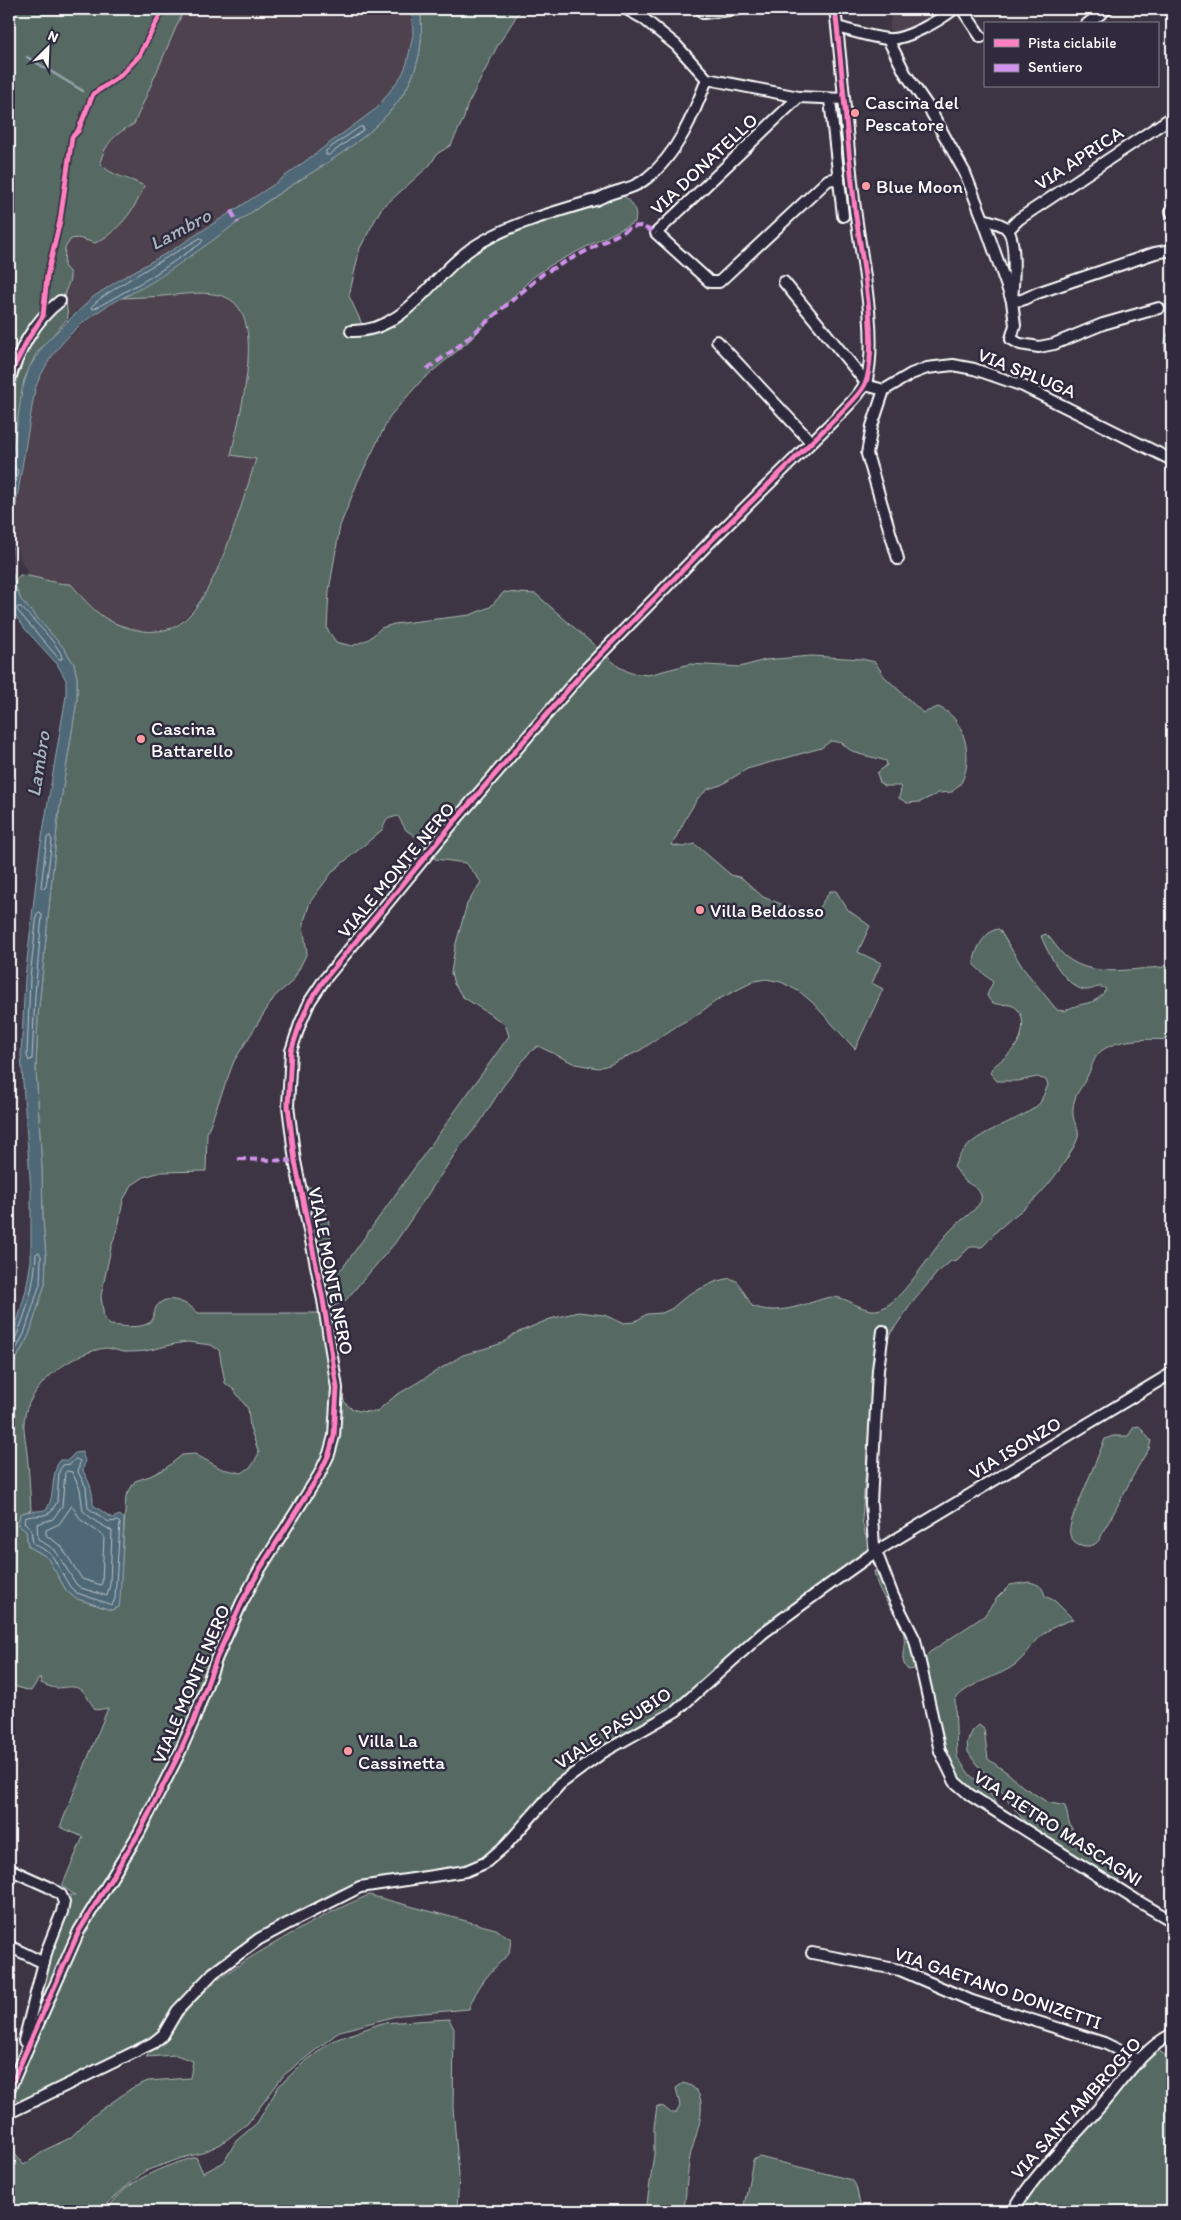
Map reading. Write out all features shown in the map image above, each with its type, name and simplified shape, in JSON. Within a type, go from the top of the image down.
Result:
[{"type":"street","points":[[626,9],[644,19],[676,45],[707,79],[799,97],[844,100]]},
{"type":"street","points":[[703,13],[739,9]]},
{"type":"street","points":[[835,9],[869,320],[870,361],[865,383]]},
{"type":"street","points":[[837,27],[888,39],[903,36],[926,26],[954,9]]},
{"type":"street","points":[[962,9],[982,37]]},
{"type":"street","points":[[1090,22],[1108,9]]},
{"type":"street","points":[[888,39],[905,73],[930,108],[965,173],[1012,301]]},
{"type":"street","points":[[351,331],[367,331],[389,322],[413,304],[470,249],[496,234],[608,194],[630,189],[647,179],[662,164],[680,138],[695,110],[707,79]]},
{"type":"street","name":"VIA DONATELLO","points":[[799,97],[656,233],[710,282],[719,282],[828,180],[839,182]]},
{"type":"street","points":[[830,100],[843,216]]},
{"type":"street","name":"VIA APRICA","points":[[1008,230],[1019,219],[1172,117]]},
{"type":"street","points":[[839,182],[853,186]]},
{"type":"street","points":[[983,219],[1008,230],[1011,237],[1014,276],[1012,301],[1014,325],[1011,339],[1020,344],[1039,347],[1054,344],[1103,324],[1159,308]]},
{"type":"street","points":[[1012,301],[1022,300],[1037,292],[1136,259],[1172,250]]},
{"type":"street","points":[[784,282],[865,383],[884,390],[872,426],[867,454],[898,559]]},
{"type":"street","points":[[9,382],[12,369],[28,339],[43,316],[60,301]]},
{"type":"street","points":[[717,341],[808,445]]},
{"type":"street","name":"VIA SPLUGA","points":[[884,390],[911,374],[927,368],[961,365],[1023,386],[1172,460]]},
{"type":"street","name":"VIALE MONTE NERO","points":[[23,2055],[79,1931],[139,1833],[178,1754],[194,1720],[218,1656],[242,1602],[260,1568],[319,1475],[329,1454],[334,1436],[337,1388],[323,1300],[295,1161],[288,1106],[291,1051],[310,1001],[324,980],[454,822],[584,671],[710,541],[852,401],[865,383]]},
{"type":"street","name":"VIA PIETRO MASCAGNI","points":[[883,1331],[878,1370],[871,1503],[875,1552],[893,1596],[915,1640],[940,1751],[955,1782],[970,1795],[1053,1848],[1172,1920]]},
{"type":"street","name":"VIA ISONZO","points":[[875,1552],[1172,1373]]},
{"type":"street","name":"VIALE PASUBIO","points":[[9,2113],[153,2043],[163,2034],[177,2012],[212,1973],[259,1939],[287,1924],[360,1887],[466,1871],[485,1863],[506,1845],[560,1784],[602,1753],[676,1711],[763,1633],[875,1552]]},
{"type":"street","points":[[9,1869],[61,1895],[64,1902],[44,1963],[24,2043],[23,2055],[9,2090]]},
{"type":"street","points":[[9,1946],[44,1963]]},
{"type":"street","name":"VIA GAETANO DONIZETTI","points":[[812,1953],[900,1970],[972,2001],[1104,2043],[1139,2060]]},
{"type":"street","name":"VIA SANT'AMBROGIO","points":[[1013,2211],[1030,2183],[1098,2110],[1139,2060],[1151,2048],[1172,2034]]},
{"type":"shaded area","points":[[184,9],[412,9],[413,35],[407,63],[402,75],[386,97],[366,117],[273,185],[174,249],[122,278],[93,297],[68,318],[65,292],[70,280],[64,266],[65,248],[71,239],[78,238],[87,242],[132,178],[116,175],[105,169],[100,163],[103,150],[122,130],[134,123]]},
{"type":"shaded area","points":[[892,9],[954,9],[888,39]]},
{"type":"shaded area","points":[[199,293],[222,296],[233,300],[240,308],[245,319],[249,364],[244,394],[257,459],[232,534],[204,595],[188,615],[173,627],[145,632],[116,626],[99,614],[71,584],[56,584],[29,575],[20,558],[14,516],[35,389],[41,373],[58,347],[97,313],[123,298]]},
{"type":"green space","points":[[9,9],[184,9],[134,124],[112,139],[100,163],[109,171],[144,186],[140,195],[131,212],[118,227],[103,239],[95,243],[78,238],[71,239],[65,248],[64,266],[70,273],[70,280],[65,292],[68,318],[36,354],[24,380],[9,477]]},
{"type":"green space","points":[[420,9],[521,9],[498,45],[467,106],[464,118],[451,145],[437,154],[430,165],[381,209],[360,248],[349,296],[363,326],[371,329],[389,321],[413,304],[470,249],[496,234],[520,224],[617,192],[632,204],[636,217],[635,222],[549,266],[532,278],[469,341],[421,381],[390,416],[358,481],[340,526],[329,591],[327,629],[336,642],[352,646],[369,639],[381,628],[394,624],[470,615],[490,607],[504,592],[536,594],[619,667],[631,673],[648,675],[690,664],[740,667],[765,660],[811,656],[862,659],[875,662],[884,676],[923,713],[938,707],[954,719],[960,728],[967,749],[965,771],[961,782],[952,792],[939,793],[920,802],[907,803],[899,798],[900,786],[884,786],[880,783],[877,773],[887,765],[886,761],[857,753],[842,743],[831,741],[821,748],[747,769],[721,785],[708,789],[698,798],[672,845],[683,847],[695,844],[731,875],[742,878],[763,897],[794,909],[818,909],[830,891],[836,891],[848,910],[870,926],[858,952],[881,963],[872,983],[883,989],[855,1049],[812,1002],[800,992],[781,982],[766,979],[755,981],[719,999],[639,1051],[609,1065],[598,1068],[575,1064],[538,1046],[529,1053],[503,1086],[479,1124],[461,1145],[395,1243],[345,1301],[325,1310],[300,1191],[309,1187],[320,1189],[331,1240],[326,1271],[328,1276],[334,1276],[344,1266],[509,1036],[505,1024],[463,997],[454,984],[451,973],[455,947],[467,904],[481,882],[466,863],[435,859],[419,839],[406,830],[398,816],[387,819],[382,830],[333,871],[310,902],[303,925],[307,953],[293,981],[275,996],[234,1061],[207,1133],[206,1171],[161,1172],[144,1177],[132,1185],[123,1200],[101,1296],[104,1318],[110,1325],[130,1327],[145,1325],[152,1320],[157,1306],[166,1300],[184,1303],[198,1313],[330,1313],[344,1401],[354,1409],[376,1412],[395,1396],[463,1355],[503,1343],[514,1334],[550,1319],[578,1312],[604,1315],[623,1323],[634,1322],[647,1314],[662,1313],[671,1309],[689,1294],[717,1281],[730,1278],[738,1282],[752,1306],[762,1309],[780,1310],[833,1297],[846,1300],[869,1310],[876,1310],[885,1307],[895,1300],[915,1277],[941,1241],[981,1201],[979,1190],[964,1180],[954,1167],[960,1155],[977,1138],[1033,1109],[1040,1103],[1048,1085],[1046,1080],[1037,1077],[1018,1081],[997,1081],[990,1073],[992,1068],[1015,1047],[1023,1025],[1017,1009],[1009,1005],[995,1004],[989,999],[987,995],[993,982],[974,965],[978,948],[989,933],[999,929],[1023,968],[1057,1010],[1065,1011],[1093,1001],[1102,995],[1106,989],[1099,987],[1088,990],[1080,989],[1073,985],[1053,961],[1041,936],[1046,934],[1066,957],[1091,969],[1118,971],[1172,967],[1172,1040],[1134,1040],[1115,1044],[1099,1053],[1074,1103],[1073,1115],[1078,1129],[1078,1138],[1045,1189],[1000,1228],[982,1247],[970,1247],[957,1260],[951,1261],[937,1273],[912,1303],[888,1337],[878,1343],[872,1387],[862,1520],[865,1534],[872,1549],[760,1630],[673,1707],[599,1749],[557,1780],[503,1842],[483,1859],[468,1865],[365,1880],[339,1890],[302,1909],[255,1934],[199,1979],[185,1994],[154,2036],[20,2103],[11,2094],[18,2073],[81,1934],[140,1836],[188,1742],[218,1664],[254,1586],[280,1547],[275,1545],[242,1602],[217,1657],[194,1720],[179,1754],[139,1833],[79,1931],[23,2055],[24,2043],[47,1950],[62,1912],[64,1902],[61,1895],[75,1895],[62,1886],[83,1837],[60,1827],[108,1708],[96,1710],[80,1689],[73,1687],[51,1687],[41,1683],[40,1677],[31,1691],[9,1685],[9,1373],[29,1335],[45,1284],[46,1256],[36,1070],[38,1017],[58,818],[77,700],[77,678],[74,664],[63,647],[21,600],[15,585],[20,575],[71,584],[93,608],[107,619],[116,624],[142,631],[159,631],[172,628],[187,618],[201,600],[213,578],[235,526],[256,459],[231,455],[248,367],[248,343],[245,321],[237,305],[216,294],[198,293],[123,298],[178,264],[265,203],[350,147],[375,127],[397,103],[412,77],[421,45]],"holes":[[[188,1342],[211,1345],[219,1350],[225,1383],[234,1390],[248,1409],[250,1428],[259,1453],[252,1466],[242,1473],[222,1469],[195,1454],[182,1455],[166,1468],[135,1481],[126,1496],[119,1607],[111,1610],[75,1598],[66,1590],[47,1557],[28,1546],[26,1530],[18,1524],[20,1514],[31,1510],[24,1434],[25,1415],[29,1403],[45,1380],[56,1371],[68,1362],[94,1351],[106,1348],[123,1352],[139,1352]]]},
{"type":"green space","points":[[1172,329],[1172,373],[1166,356],[1165,345],[1168,334]]},
{"type":"green space","points":[[1139,1426],[1151,1441],[1149,1449],[1099,1541],[1090,1546],[1079,1544],[1070,1536],[1071,1522],[1105,1439],[1113,1436],[1128,1436],[1134,1427]]},
{"type":"green space","points":[[880,1570],[911,1633],[916,1659],[914,1669],[908,1670],[903,1661],[903,1632],[876,1580],[874,1571]]},
{"type":"green space","points":[[1029,1582],[1040,1586],[1045,1596],[1055,1601],[1073,1619],[1046,1632],[1009,1669],[977,1683],[955,1699],[957,1757],[970,1775],[987,1790],[999,1806],[973,1790],[960,1778],[950,1764],[937,1730],[923,1659],[930,1652],[984,1616],[997,1598],[1010,1585]]},
{"type":"green space","points":[[979,1725],[984,1729],[988,1759],[1022,1786],[1047,1802],[1065,1806],[1073,1831],[1121,1869],[1122,1874],[1118,1882],[1026,1823],[996,1783],[977,1765],[968,1752],[967,1742],[973,1730]]},
{"type":"green space","points":[[369,1895],[496,1929],[511,1939],[509,1954],[485,1979],[469,2009],[400,2015],[340,2031],[284,2075],[248,2123],[221,2144],[202,2153],[145,2171],[113,2198],[102,2211],[9,2211],[9,2147],[24,2165],[47,2149],[70,2138],[90,2118],[132,2088],[148,2081],[190,2078],[193,2061],[176,2055],[146,2057],[204,1992],[241,1963],[263,1950],[343,1906]]},
{"type":"green space","points":[[449,2019],[454,2029],[453,2108],[459,2175],[457,2211],[107,2211],[114,2200],[124,2191],[134,2183],[158,2170],[196,2157],[203,2173],[224,2162],[236,2141],[257,2123],[279,2086],[302,2064],[332,2041],[382,2023]]},
{"type":"green space","points":[[1155,2048],[1172,2060],[1172,2211],[1015,2211],[1028,2189]]},
{"type":"green space","points":[[683,2083],[693,2087],[699,2095],[701,2104],[699,2127],[690,2157],[684,2211],[646,2211],[654,2154],[654,2127],[657,2106],[664,2107],[671,2113],[676,2113],[680,2106],[676,2088]]},
{"type":"green space","points":[[759,2157],[852,2180],[864,2211],[743,2211],[753,2160]]},
{"type":"water","points":[[412,9],[420,9],[421,45],[412,76],[397,103],[376,126],[323,166],[266,202],[169,271],[85,321],[55,352],[47,363],[35,389],[14,516],[11,563],[15,585],[21,600],[63,647],[74,664],[77,678],[77,700],[58,818],[38,1017],[36,1070],[46,1256],[45,1284],[29,1335],[9,1373],[9,1341],[18,1319],[26,1290],[31,1261],[31,1191],[21,1056],[25,978],[39,855],[66,696],[66,680],[57,664],[25,629],[9,606],[9,477],[22,390],[29,368],[45,343],[93,297],[122,278],[174,249],[273,185],[377,108],[402,75],[407,63],[413,35]]},
{"type":"water","points":[[82,1452],[85,1461],[83,1471],[91,1487],[93,1505],[112,1518],[120,1515],[124,1519],[119,1607],[111,1610],[75,1598],[66,1590],[47,1557],[28,1546],[26,1531],[18,1525],[20,1514],[47,1509],[50,1503],[55,1472],[60,1460],[68,1460],[75,1453]]},
{"type":"waterway","points":[[27,57],[83,91]]},
{"type":"marked path","points":[[231,211],[238,223]]},
{"type":"marked path","points":[[427,369],[455,349],[544,273],[632,227],[641,226],[656,233]]},
{"type":"marked path","points":[[238,1159],[295,1161]]},
{"type":"cycle path","points":[[9,382],[13,369],[28,339],[43,316],[47,276],[60,221],[72,137],[78,131],[93,94],[120,76],[139,56],[163,9]]},
{"type":"cycle path","points":[[9,2090],[79,1931],[139,1833],[179,1754],[194,1720],[217,1657],[242,1602],[260,1569],[319,1475],[329,1454],[334,1436],[337,1388],[323,1300],[295,1161],[288,1106],[291,1051],[310,1001],[324,980],[454,822],[584,671],[711,541],[839,415],[859,393],[867,379],[870,361],[870,318],[852,184],[835,9]]},
{"type":"place","name":"Cascina del Pescatore","points":[[855,113]]},
{"type":"place","name":"Blue Moon","points":[[866,186]]},
{"type":"place","name":"Cascina Battarello","points":[[141,739]]},
{"type":"place","name":"Villa Beldosso","points":[[700,910]]},
{"type":"place","name":"Villa La Cassinetta","points":[[348,1751]]},
{"type":"water label","name":"Lambro","points":[[180,229]]},
{"type":"water label","name":"Lambro","points":[[38,764]]}]
